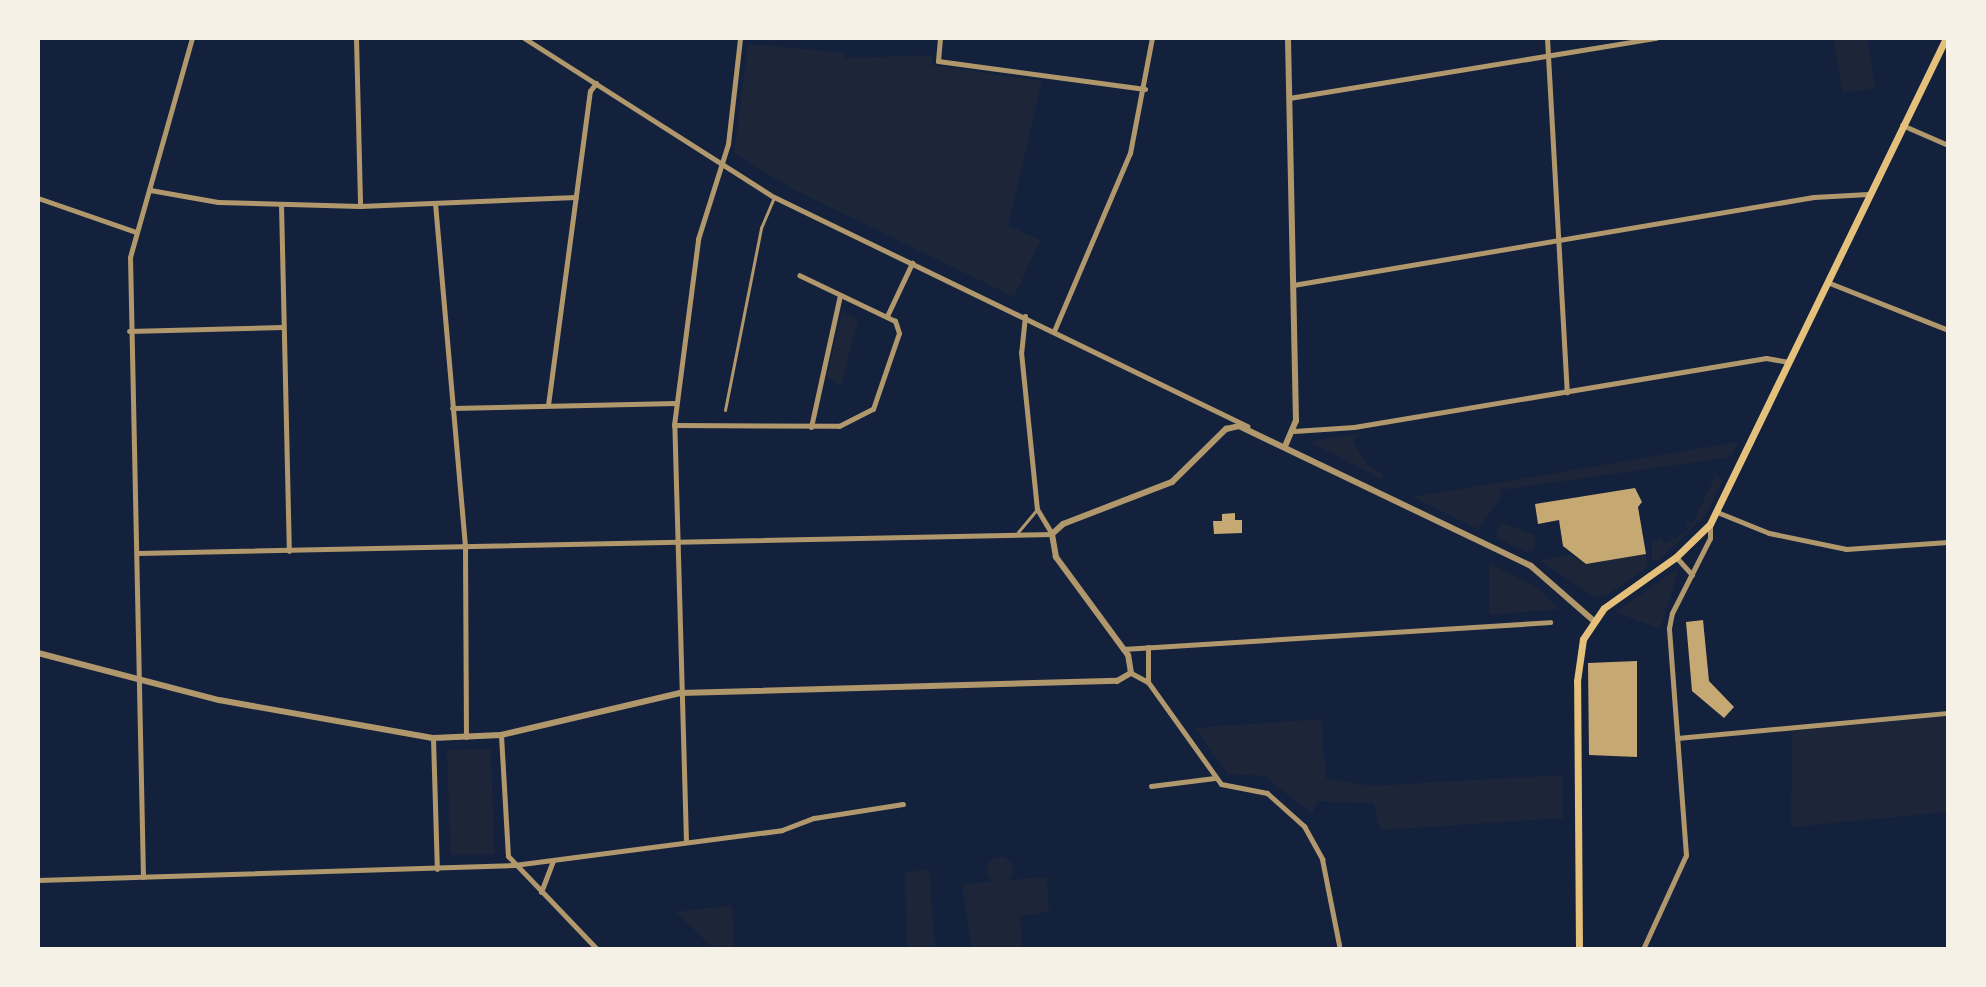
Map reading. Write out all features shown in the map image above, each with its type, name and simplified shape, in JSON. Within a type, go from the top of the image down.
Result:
[{"type":"main road","points":[[1579,949],[1578,659],[1593,620],[1676,557],[1710,524],[1946,38]]},
{"type":"street","points":[[143,877],[138,553],[129,331],[130,257],[192,38]]},
{"type":"street","points":[[356,38],[360,206]]},
{"type":"street","points":[[524,38],[719,167],[774,197],[1025,316],[1531,566],[1593,620]]},
{"type":"street","points":[[686,842],[674,425],[698,239],[728,144],[740,38]]},
{"type":"street","points":[[940,38],[938,61],[1145,89]]},
{"type":"street","points":[[1054,331],[1119,186],[1145,89],[1152,38]]},
{"type":"street","points":[[1286,444],[1294,431],[1288,38]]},
{"type":"street","points":[[1547,38],[1567,392]]},
{"type":"street","points":[[1289,98],[1656,38]]},
{"type":"street","points":[[548,405],[590,91],[596,83]]},
{"type":"street","points":[[1902,125],[1948,145]]},
{"type":"street","points":[[150,190],[193,199],[360,206],[576,197]]},
{"type":"street","points":[[1293,285],[1844,193],[1868,194]]},
{"type":"street","points":[[38,198],[136,232]]},
{"type":"street","points":[[435,203],[465,549],[466,739]]},
{"type":"street","points":[[281,204],[289,551]]},
{"type":"street","points":[[887,316],[913,263]]},
{"type":"street","points":[[674,425],[811,427],[852,424],[873,409],[899,333],[887,316],[799,275]]},
{"type":"street","points":[[1827,282],[1948,330]]},
{"type":"street","points":[[811,427],[840,295]]},
{"type":"street","points":[[1025,316],[1021,352],[1037,509],[1052,534],[1056,557],[1123,649],[1131,673],[1148,682],[1215,778],[1221,784],[1267,793],[1304,826],[1322,859],[1339,945]]},
{"type":"street","points":[[129,331],[282,327]]},
{"type":"street","points":[[1294,431],[1311,434],[1766,358],[1789,362]]},
{"type":"street","points":[[452,408],[676,403]]},
{"type":"street","points":[[138,553],[465,549],[1018,532],[1052,534],[1063,524],[1172,482],[1226,429],[1247,426]]},
{"type":"street","points":[[1717,512],[1769,533],[1846,549],[1948,542]]},
{"type":"street","points":[[1643,949],[1686,855],[1669,628],[1710,538],[1710,524]]},
{"type":"street","points":[[1676,557],[1692,575]]},
{"type":"street","points":[[1123,649],[1550,622]]},
{"type":"street","points":[[1148,647],[1148,682]]},
{"type":"street","points":[[38,653],[219,700],[433,738],[466,739],[501,735],[680,693],[1117,681],[1131,673]]},
{"type":"street","points":[[1677,738],[1948,713]]},
{"type":"street","points":[[501,735],[508,856],[597,949]]},
{"type":"street","points":[[433,738],[437,869]]},
{"type":"street","points":[[1151,786],[1215,778]]},
{"type":"street","points":[[38,880],[514,865],[782,830],[814,818],[903,804]]},
{"type":"street","points":[[541,892],[553,860]]},
{"type":"lane","points":[[725,410],[761,228],[774,197]]},
{"type":"lane","points":[[1018,532],[1037,509]]},
{"type":"shaded area","points":[[1833,38],[1867,38],[1875,88],[1843,93]]},
{"type":"shaded area","points":[[748,44],[845,53],[845,58],[932,55],[932,65],[1042,81],[1008,225],[1040,240],[1014,297],[791,188],[734,153]]},
{"type":"shaded area","points":[[842,312],[858,320],[841,385],[827,377]]},
{"type":"shaded area","points":[[1360,433],[1353,441],[1366,464],[1383,474],[1381,479],[1310,442]]},
{"type":"shaded area","points":[[1738,442],[1731,457],[1500,490],[1501,498],[1478,529],[1413,497]]},
{"type":"shaded area","points":[[1712,473],[1723,480],[1706,515],[1659,560],[1652,560],[1652,542],[1661,537],[1664,543],[1671,540],[1671,532],[1674,539],[1688,530],[1685,522],[1693,522],[1715,477]]},
{"type":"shaded area","points":[[1500,522],[1535,535],[1534,550],[1526,552],[1496,537]]},
{"type":"shaded area","points":[[1569,554],[1586,564],[1646,554],[1647,567],[1608,595],[1595,597],[1540,561]]},
{"type":"shaded area","points":[[1489,563],[1538,588],[1559,609],[1489,615]]},
{"type":"shaded area","points":[[1676,570],[1660,629],[1615,612]]},
{"type":"shaded area","points":[[1948,716],[1948,812],[1791,827],[1792,731]]},
{"type":"shaded area","points":[[1321,719],[1326,778],[1371,786],[1562,775],[1563,818],[1380,830],[1374,803],[1318,801],[1312,814],[1264,776],[1228,774],[1195,728]]},
{"type":"shaded area","points":[[491,749],[494,854],[451,855],[447,750]]},
{"type":"shaded area","points":[[1000,857],[1009,861],[1013,870],[1009,879],[1000,883],[991,879],[987,870],[991,861]]},
{"type":"shaded area","points":[[929,870],[935,949],[907,949],[905,872]]},
{"type":"shaded area","points":[[1047,877],[1049,911],[1020,916],[1022,949],[972,949],[962,884]]},
{"type":"shaded area","points":[[732,905],[734,949],[714,949],[676,912]]},
{"type":"building","points":[[1635,488],[1642,502],[1638,507],[1646,554],[1586,564],[1563,546],[1559,520],[1538,524],[1535,504]]},
{"type":"building","points":[[1235,513],[1235,520],[1242,520],[1242,533],[1214,534],[1213,521],[1222,521],[1222,514]]},
{"type":"building","points":[[1703,620],[1709,681],[1734,707],[1724,718],[1692,691],[1686,622]]},
{"type":"building","points":[[1637,661],[1637,757],[1589,755],[1588,663]]}]
